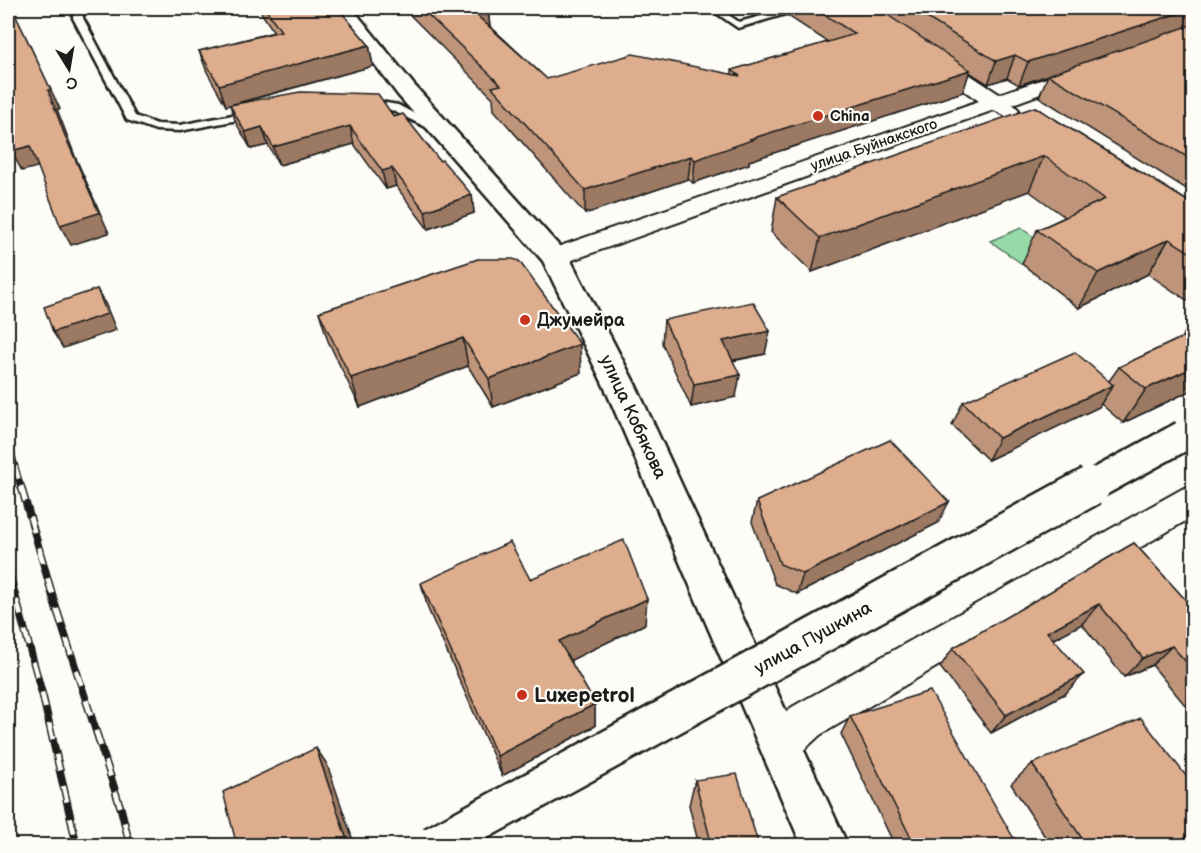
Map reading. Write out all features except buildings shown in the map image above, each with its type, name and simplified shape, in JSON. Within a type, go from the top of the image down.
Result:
[{"type":"street","name":"улица Кобякова","points":[[342,8],[406,90],[555,257],[620,386],[825,846]]},
{"type":"street","points":[[857,8],[1025,121]]},
{"type":"street","name":"улица Буйнакского","points":[[555,257],[1106,64]]},
{"type":"street","name":"улица Пушкина","points":[[433,846],[1188,433]]},
{"type":"street","points":[[780,745],[806,721],[1194,499]]},
{"type":"lane","points":[[78,8],[78,18],[131,118],[156,127],[180,128],[262,113]]},
{"type":"lane","points":[[713,8],[738,25],[801,8]]},
{"type":"lane","points":[[362,102],[394,107],[445,132]]},
{"type":"green space","points":[[1021,228],[1052,250],[1022,264],[990,241]]},
{"type":"railway","points":[[8,441],[21,488]]},
{"type":"railway","points":[[21,486],[55,604],[121,809],[130,846]]},
{"type":"railway","points":[[8,569],[43,697],[77,846]]},
{"type":"place","name":"China","points":[[818,116]]},
{"type":"place","name":"Джумейра","points":[[525,320]]},
{"type":"place","name":"Luxepetrol","points":[[522,695]]}]
